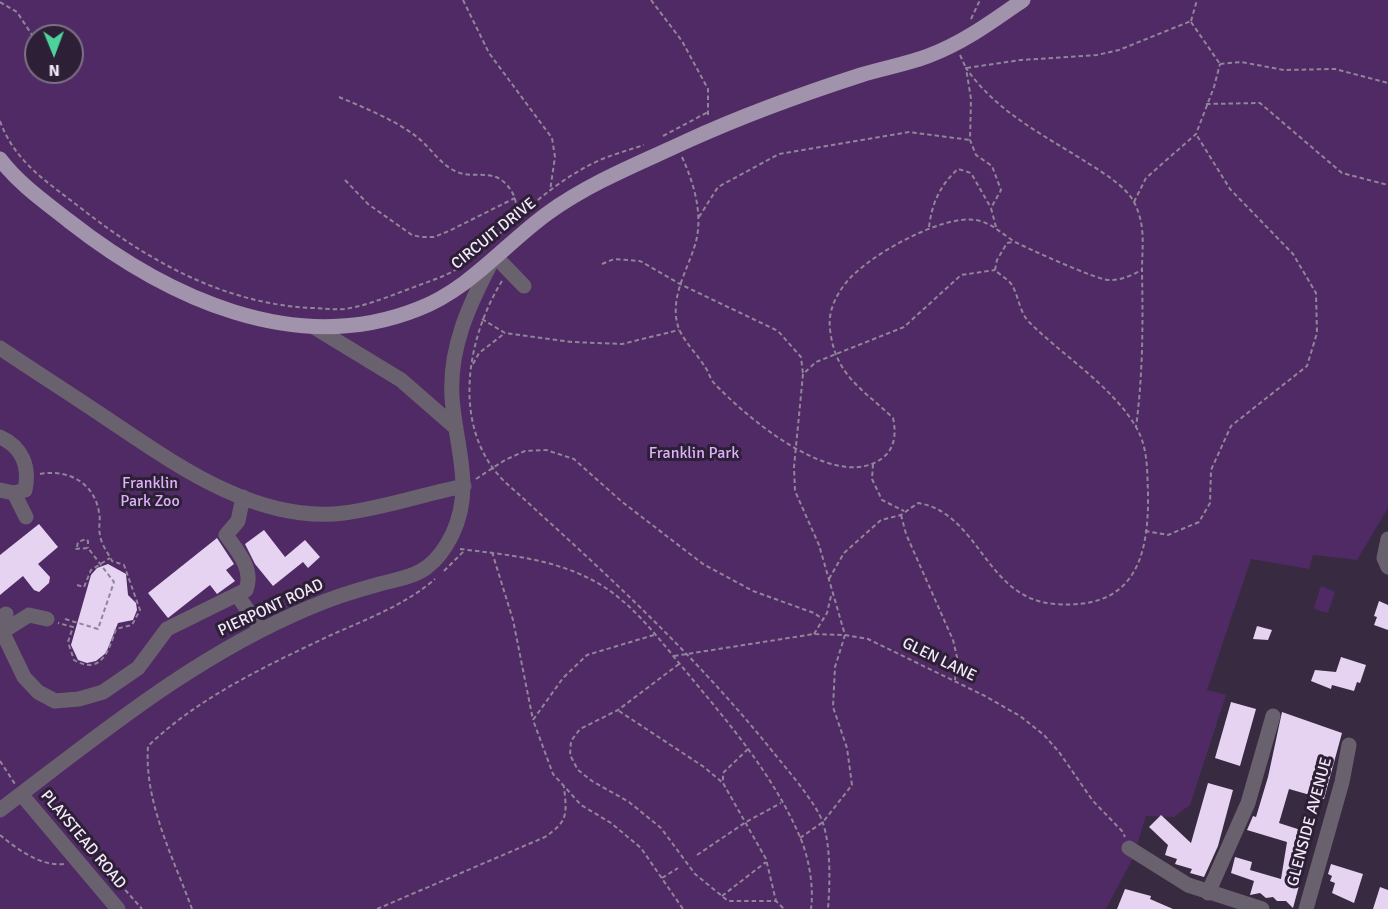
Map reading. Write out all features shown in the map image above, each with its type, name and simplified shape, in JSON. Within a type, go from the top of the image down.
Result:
[{"type":"main road","name":"CIRCUIT DRIVE","points":[[0,159],[28,189],[86,235],[175,290],[227,311],[276,322],[314,327],[373,322],[418,309],[447,294],[489,258],[569,198],[677,146],[780,103],[928,56],[974,34],[1023,0]]},
{"type":"street","points":[[489,258],[524,286]]},
{"type":"street","name":"PIERPONT ROAD","points":[[0,810],[170,683],[261,630],[346,594],[421,571],[434,560],[447,544],[459,516],[464,486],[461,448],[452,396],[453,361],[471,301],[489,258]]},
{"type":"street","points":[[314,327],[401,380],[456,428]]},
{"type":"street","points":[[0,348],[170,462],[206,482],[243,497],[286,508],[343,513],[464,486]]},
{"type":"street","points":[[0,436],[17,446],[28,475],[25,490],[7,491]]},
{"type":"street","points":[[7,491],[26,517]]},
{"type":"street","points":[[47,620],[29,615],[2,623],[24,677],[38,692],[55,701],[79,699],[103,692],[138,668],[167,629],[238,596],[246,590],[248,584],[246,563],[226,535],[238,521],[243,497]]},
{"type":"street","points":[[1388,539],[1384,558],[1388,567]]},
{"type":"street","points":[[238,596],[261,630]]},
{"type":"street","points":[[1208,893],[1248,803],[1273,716]]},
{"type":"street","name":"GLENSIDE AVENUE","points":[[1306,909],[1342,782],[1349,745]]},
{"type":"street","name":"PLAYSTEAD ROAD","points":[[21,794],[118,909]]},
{"type":"street","points":[[1129,848],[1179,880],[1234,905],[1262,909]]},
{"type":"path","points":[[463,0],[489,53],[552,138],[555,157],[550,190]]},
{"type":"path","points":[[651,0],[682,41],[708,89],[708,112],[659,138]]},
{"type":"path","points":[[965,23],[970,20],[980,0]]},
{"type":"path","points":[[1134,202],[1146,178],[1196,134],[1214,87],[1220,64],[1191,21],[1197,0]]},
{"type":"path","points":[[0,2],[17,12],[25,24]]},
{"type":"path","points":[[966,68],[1021,60],[1097,55],[1119,50],[1191,21]]},
{"type":"path","points":[[829,579],[844,553],[881,520],[901,515],[918,504],[932,506],[953,517],[1006,585],[1036,601],[1054,604],[1090,604],[1118,590],[1141,562],[1148,518],[1147,462],[1136,426],[1144,334],[1142,270],[1144,230],[1134,202],[1120,186],[1083,160],[1040,136],[981,90],[959,53]]},
{"type":"path","points":[[1220,64],[1241,62],[1284,70],[1335,69],[1388,83]]},
{"type":"path","points":[[966,68],[971,99],[970,140],[976,155],[992,166],[1001,190],[991,208]]},
{"type":"path","points":[[339,97],[407,131],[452,170],[474,176],[488,173],[498,177],[515,198],[516,210],[489,258]]},
{"type":"path","points":[[1206,104],[1260,102],[1342,173],[1388,185]]},
{"type":"path","points":[[0,121],[12,148],[28,166],[121,238],[177,272],[245,298],[291,308],[345,309],[367,304],[443,277],[467,262]]},
{"type":"path","points":[[699,217],[718,187],[779,154],[909,132],[970,140]]},
{"type":"path","points":[[1145,531],[1168,535],[1199,522],[1210,503],[1211,470],[1231,426],[1275,388],[1307,366],[1317,333],[1316,293],[1293,254],[1230,189],[1196,134]]},
{"type":"path","points":[[510,224],[550,190],[600,160],[650,143]]},
{"type":"path","points":[[677,146],[692,183],[699,217],[697,238],[680,284],[677,310],[680,330],[712,382],[771,434],[827,463],[845,467],[873,464],[888,456],[895,439],[893,418],[855,386],[834,355],[829,324],[831,305],[844,284],[884,251],[929,228],[973,220],[996,228],[1014,241],[1107,280],[1126,277],[1142,270]]},
{"type":"path","points":[[929,228],[932,207],[945,180],[958,170],[971,173],[991,208],[996,228]]},
{"type":"path","points":[[345,180],[368,204],[412,235],[421,237],[434,237],[449,231],[515,198]]},
{"type":"path","points":[[995,270],[1003,249],[1007,243],[1014,241]]},
{"type":"path","points":[[602,264],[614,259],[640,261],[680,284],[778,331],[801,357],[803,374],[796,447],[795,491],[819,545],[831,594],[845,634],[835,667],[833,707],[847,748],[852,785],[823,822],[800,838]]},
{"type":"path","points":[[803,374],[816,362],[904,327],[961,275],[995,270],[1011,284],[1023,314],[1030,322],[1074,359],[1136,426]]},
{"type":"path","points":[[501,276],[503,279],[482,320],[471,366],[472,420],[482,450],[493,469],[689,655],[736,706],[794,778],[823,822],[828,909]]},
{"type":"path","points":[[482,320],[505,333],[550,340],[622,344],[680,330]]},
{"type":"path","points":[[471,366],[479,353],[505,333]]},
{"type":"path","points":[[464,486],[505,460],[525,451],[546,450],[574,459],[621,501],[702,564],[753,591],[814,613],[824,620]]},
{"type":"path","points":[[873,464],[872,479],[882,500],[904,511]]},
{"type":"path","points":[[28,475],[48,472],[81,480],[91,489],[100,513],[100,536],[110,558],[124,565],[140,610],[132,625],[116,629],[108,654],[99,663],[88,665],[74,660],[69,649],[73,627],[47,620]]},
{"type":"path","points":[[901,515],[906,534],[953,640],[957,657],[955,681]]},
{"type":"path","points":[[65,619],[98,629],[114,582],[87,548],[86,539],[78,542],[76,548],[87,548]]},
{"type":"path","points":[[447,544],[465,549],[531,558],[584,576],[623,599],[673,656],[760,764],[800,838],[809,868],[811,909]]},
{"type":"path","points":[[192,909],[156,808],[147,771],[148,746],[174,721],[280,659],[407,600],[450,566],[465,549]]},
{"type":"path","points":[[492,552],[513,620],[533,720],[553,774],[581,805],[611,823],[641,848],[683,909]]},
{"type":"path","points":[[77,585],[84,586],[91,570],[110,558]]},
{"type":"path","points":[[814,634],[824,620],[831,594]]},
{"type":"path","name":"GLEN LANE","points":[[673,656],[814,634],[845,634],[868,639],[955,681],[1020,717],[1044,735],[1059,752],[1093,801],[1122,831],[1129,848]]},
{"type":"path","points":[[533,720],[563,678],[586,655],[654,635]]},
{"type":"path","points":[[679,664],[618,710],[587,725],[571,741],[570,755],[578,770],[592,781],[629,802],[661,828],[695,874],[728,901],[776,901]]},
{"type":"path","points":[[618,710],[704,767],[723,783],[766,862],[776,901],[784,909]]},
{"type":"path","points":[[723,783],[723,773],[748,749]]},
{"type":"path","points":[[0,761],[21,794]]},
{"type":"path","points":[[377,909],[545,837],[562,824],[566,809],[564,788]]},
{"type":"path","points":[[697,855],[746,822],[781,803]]},
{"type":"path","points":[[0,835],[26,854],[44,861],[56,865],[79,863]]},
{"type":"path","points":[[722,896],[766,862]]},
{"type":"path","points":[[662,879],[678,868]]},
{"type":"green space","name":"Franklin Park","points":[[0,0],[1388,0],[1388,508],[1357,560],[1313,555],[1309,569],[1251,559],[1207,690],[1226,695],[1190,805],[1174,817],[1146,816],[1133,858],[1106,909],[0,909]]},
{"type":"green space","points":[[1321,586],[1335,592],[1328,613],[1314,607]]},
{"type":"building","points":[[39,524],[58,547],[38,564],[50,577],[49,583],[39,592],[34,590],[23,576],[0,595],[0,555]]},
{"type":"building","points":[[264,530],[285,557],[305,540],[320,557],[308,568],[303,562],[273,586],[255,564],[245,544]]},
{"type":"building","points":[[217,538],[234,564],[226,570],[235,581],[217,594],[210,585],[168,618],[148,593]]},
{"type":"building","points":[[108,564],[126,574],[128,595],[136,603],[137,610],[133,620],[118,623],[106,653],[96,661],[87,663],[78,660],[71,645],[91,575],[97,568]]},
{"type":"building","points":[[1379,601],[1388,605],[1388,630],[1374,625],[1377,617],[1374,616]]},
{"type":"building","points":[[1257,626],[1272,630],[1268,640],[1253,639]]},
{"type":"building","points":[[1341,657],[1366,665],[1360,683],[1357,682],[1354,691],[1332,685],[1331,689],[1311,681],[1315,670],[1336,672]]},
{"type":"building","points":[[1231,702],[1256,709],[1240,766],[1215,758]]},
{"type":"building","points":[[1282,712],[1342,733],[1324,799],[1289,789],[1279,823],[1313,834],[1293,908],[1286,901],[1277,901],[1273,897],[1266,898],[1260,893],[1250,895],[1254,881],[1231,873],[1235,857],[1252,862],[1250,870],[1281,879],[1287,842],[1247,830],[1253,816],[1256,817],[1268,777]]},
{"type":"building","points":[[1208,783],[1233,790],[1218,846],[1204,877],[1190,873],[1192,869],[1175,864],[1177,859],[1165,855],[1168,845],[1149,827],[1161,815],[1191,843]]},
{"type":"building","points":[[1331,864],[1363,874],[1354,903],[1332,893],[1335,883],[1330,881],[1332,876],[1328,874]]},
{"type":"building","points":[[1380,887],[1388,890],[1388,909],[1373,909]]},
{"type":"building","points":[[1125,889],[1151,896],[1150,899],[1173,909],[1117,909]]},
{"type":"park label","name":"Franklin Park Zoo","points":[[150,493]]}]
